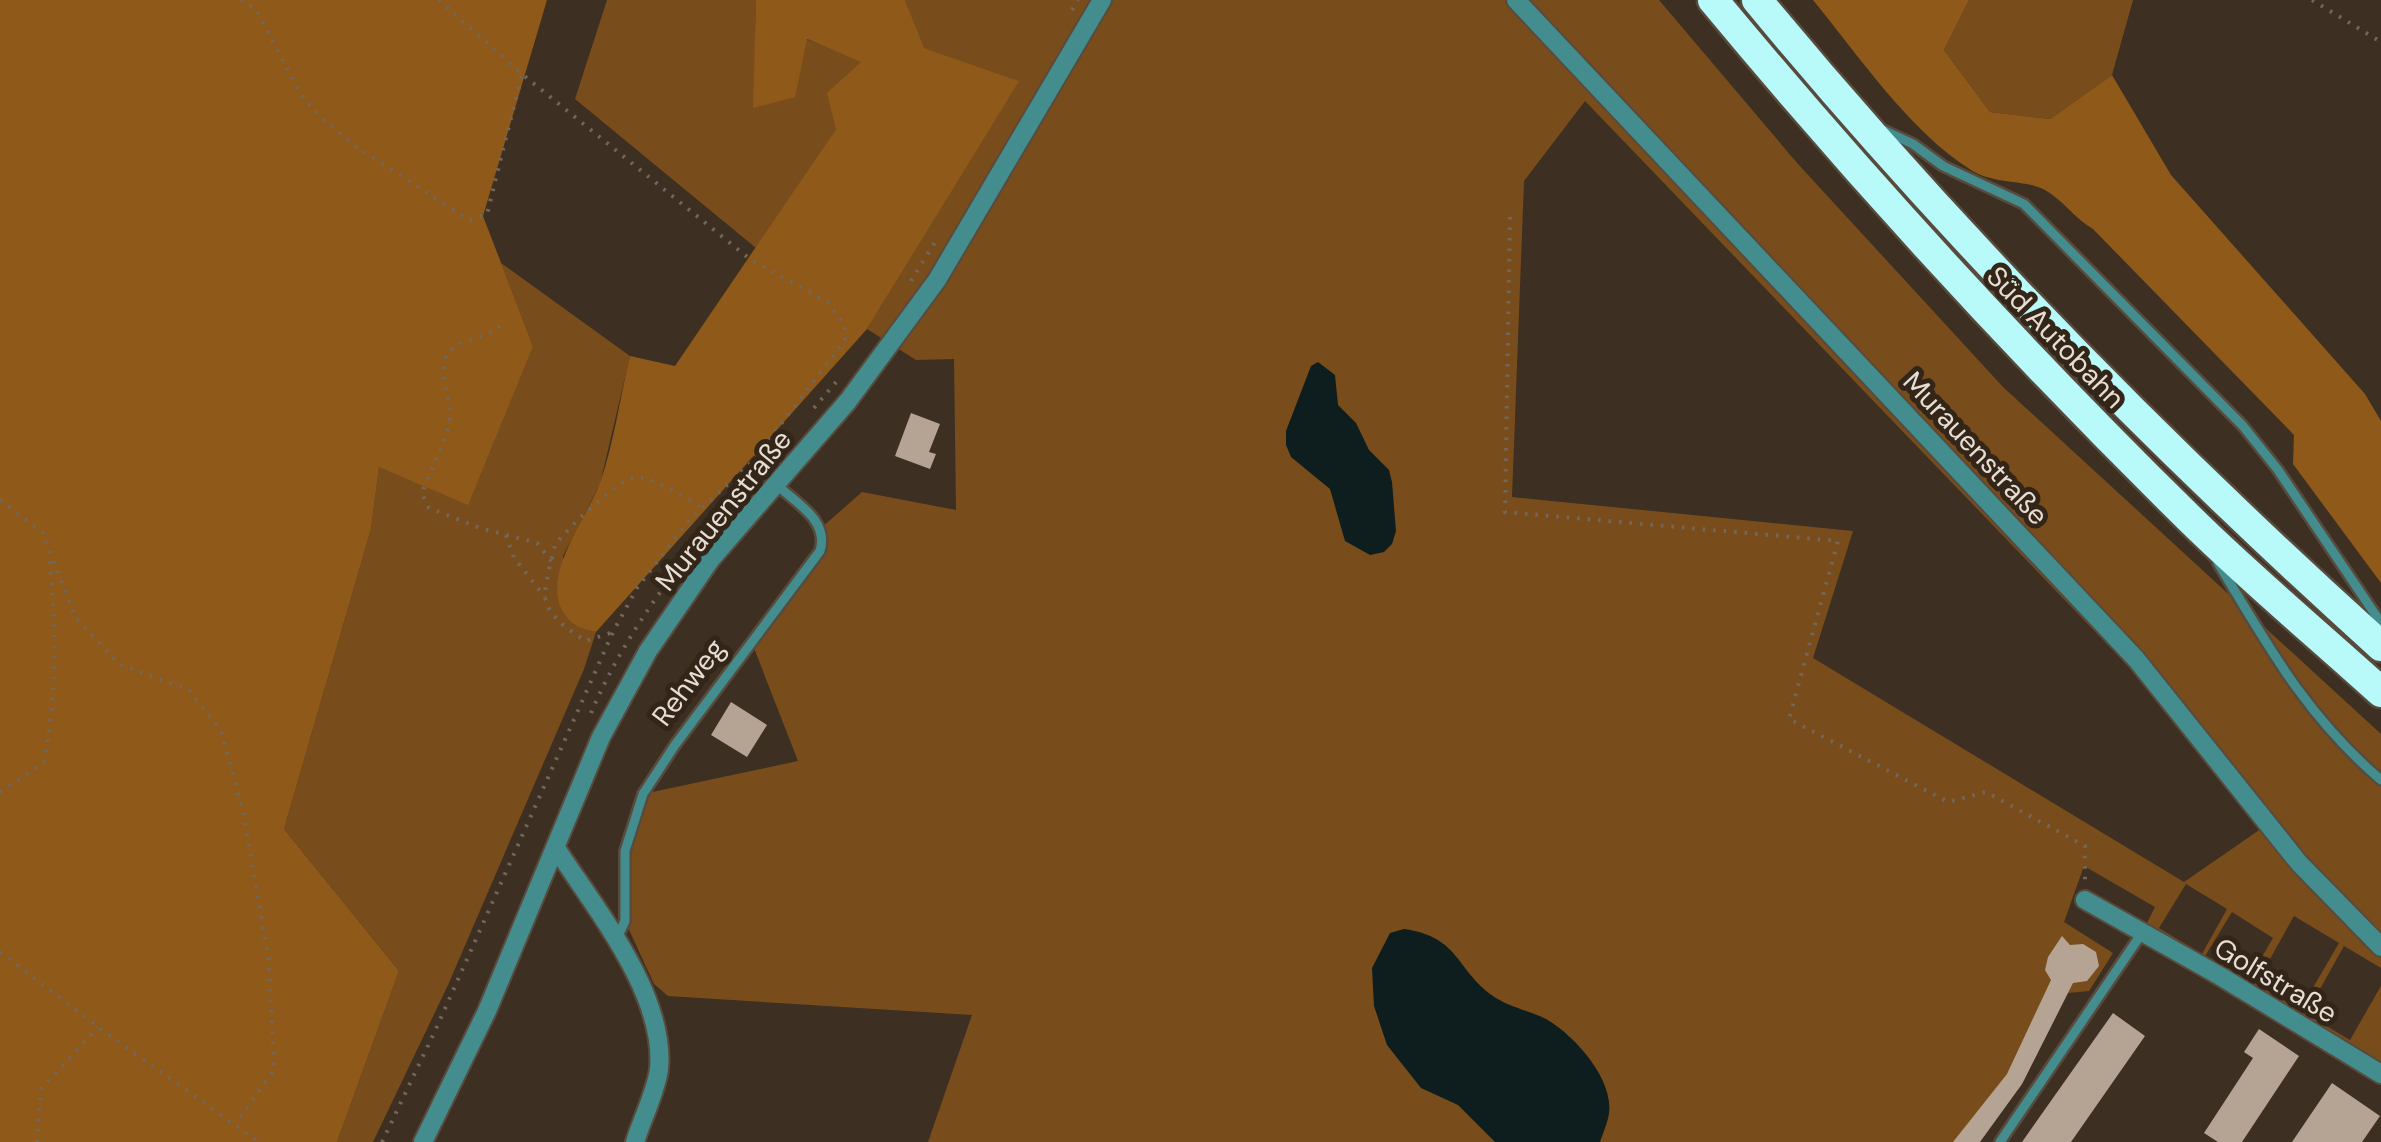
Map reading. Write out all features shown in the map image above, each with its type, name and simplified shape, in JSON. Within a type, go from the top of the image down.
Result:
[{"type":"highway","name":"Süd Autobahn","points":[[1713,0],[1939,263],[2194,522],[2381,692]]},
{"type":"highway","name":"Süd Autobahn","points":[[1757,0],[1852,115],[2094,374],[2289,563],[2381,646]]},
{"type":"street","name":"Murauenstraße","points":[[422,1142],[488,1011],[601,737],[648,651],[712,559],[848,401],[937,280],[1102,0]]},
{"type":"street","name":"Murauenstraße","points":[[1516,0],[2136,658],[2299,863],[2381,947]]},
{"type":"street","points":[[556,848],[616,940],[650,1006],[659,1070],[635,1142]]},
{"type":"street","name":"Golfstraße","points":[[2085,900],[2381,1074]]},
{"type":"lane","points":[[1852,115],[1913,144],[1943,166],[2024,204],[2243,426],[2278,470],[2381,622]]},
{"type":"lane","name":"Rehweg","points":[[616,940],[624,921],[625,851],[643,794],[675,744],[820,552],[821,528],[778,486]]},
{"type":"lane","points":[[2194,522],[2288,680],[2343,747],[2381,780]]},
{"type":"lane","points":[[2000,1142],[2142,933]]},
{"type":"path","points":[[242,0],[256,9],[301,95],[320,116],[356,146],[469,220],[487,214],[522,74]]},
{"type":"path","points":[[382,1142],[636,588],[689,520],[752,462],[845,340],[846,326],[828,302],[752,260],[522,74],[439,0]]},
{"type":"path","points":[[2312,0],[2381,42]]},
{"type":"path","points":[[1510,216],[1505,512],[1838,541],[1789,718],[1948,802],[1986,792],[2085,846],[2085,900]]},
{"type":"path","points":[[905,289],[936,240]]},
{"type":"path","points":[[500,326],[460,343],[446,356],[443,372],[450,413],[422,494],[429,508],[537,543],[552,562]]},
{"type":"path","points":[[810,414],[846,369]]},
{"type":"path","points":[[752,462],[762,470]]},
{"type":"path","points":[[546,597],[555,545],[598,500],[632,478],[645,478],[702,508]]},
{"type":"path","points":[[0,500],[43,533],[75,618],[119,664],[188,690],[220,731],[244,811],[269,961],[274,1070],[236,1124]]},
{"type":"path","points":[[506,534],[514,558],[546,597],[561,625],[586,641],[613,632]]},
{"type":"path","points":[[0,792],[44,762],[53,713],[56,612],[47,547]]},
{"type":"path","points":[[0,952],[260,1142]]},
{"type":"path","points":[[37,1142],[42,1089],[98,1027]]},
{"type":"shaded area","points":[[0,0],[547,0],[483,216],[533,346],[468,505],[379,467],[371,529],[284,829],[399,971],[337,1142],[0,1142]]},
{"type":"shaded area","points":[[607,0],[756,0],[754,108],[806,39],[862,61],[836,129],[756,248],[575,99]]},
{"type":"shaded area","points":[[756,0],[905,0],[924,48],[1019,81],[867,329],[596,632],[576,625],[562,609],[557,592],[559,573],[600,483],[630,356],[675,366],[836,129],[827,93],[861,62],[807,39],[795,97],[753,108]]},
{"type":"shaded area","points":[[905,0],[1659,0],[1798,164],[2003,387],[2381,734],[2381,968],[2344,946],[2306,1014],[2350,1040],[2381,986],[2381,1074],[2142,933],[2155,907],[2084,866],[2064,922],[2113,953],[2089,991],[2068,993],[2022,1084],[1979,1142],[928,1142],[972,1015],[668,996],[654,984],[625,921],[625,851],[643,794],[798,761],[752,643],[820,552],[821,528],[862,492],[956,510],[954,359],[916,360],[867,329],[1018,81],[923,48]],"holes":[[[1585,101],[2135,673],[2190,724],[2268,824],[2184,882],[1813,658],[1853,531],[1512,497],[1524,181]],[[2186,884],[2227,909],[2202,954],[2159,928]],[[2232,912],[2273,938],[2248,981],[2205,956]],[[2294,916],[2339,943],[2300,1010],[2256,984]]]},
{"type":"shaded area","points":[[1813,0],[1969,0],[1944,50],[1990,112],[2050,119],[2112,75],[2171,175],[2365,394],[2381,421],[2381,583],[2293,464],[2294,435],[2093,229],[2058,199],[2037,187],[1980,175],[1948,154],[1906,114]]},
{"type":"shaded area","points":[[1969,0],[2133,0],[2112,75],[2050,119],[1990,112],[1944,50]]},
{"type":"shaded area","points":[[501,263],[630,356],[600,484],[563,556],[574,624],[596,632],[584,669],[448,985],[373,1142],[337,1142],[399,971],[284,829],[371,529],[379,466],[533,346]]},
{"type":"shaded area","points":[[1318,362],[1335,375],[1338,405],[1356,423],[1369,450],[1389,470],[1396,531],[1384,552],[1370,555],[1345,541],[1330,489],[1291,457],[1286,445],[1286,431],[1311,366]]},
{"type":"shaded area","points":[[1404,929],[1436,939],[1493,996],[1542,1017],[1577,1044],[1598,1071],[1609,1099],[1600,1142],[1495,1142],[1458,1105],[1421,1088],[1387,1045],[1374,1006],[1372,968],[1390,933]]},
{"type":"building","points":[[911,413],[940,424],[929,452],[936,454],[930,469],[895,456]]},
{"type":"building","points":[[731,702],[767,725],[747,757],[711,735]]},
{"type":"building","points":[[2062,936],[2070,945],[2083,944],[2096,952],[2099,966],[2087,981],[2073,983],[2022,1084],[1980,1142],[1953,1142],[2007,1074],[2051,980],[2045,970],[2048,957]]},
{"type":"building","points":[[2113,1013],[2145,1036],[2071,1142],[2022,1142]]},
{"type":"building","points":[[2259,1029],[2299,1056],[2242,1142],[2218,1142],[2204,1133],[2253,1058],[2244,1052]]},
{"type":"building","points":[[2332,1083],[2380,1116],[2362,1142],[2292,1142]]}]
